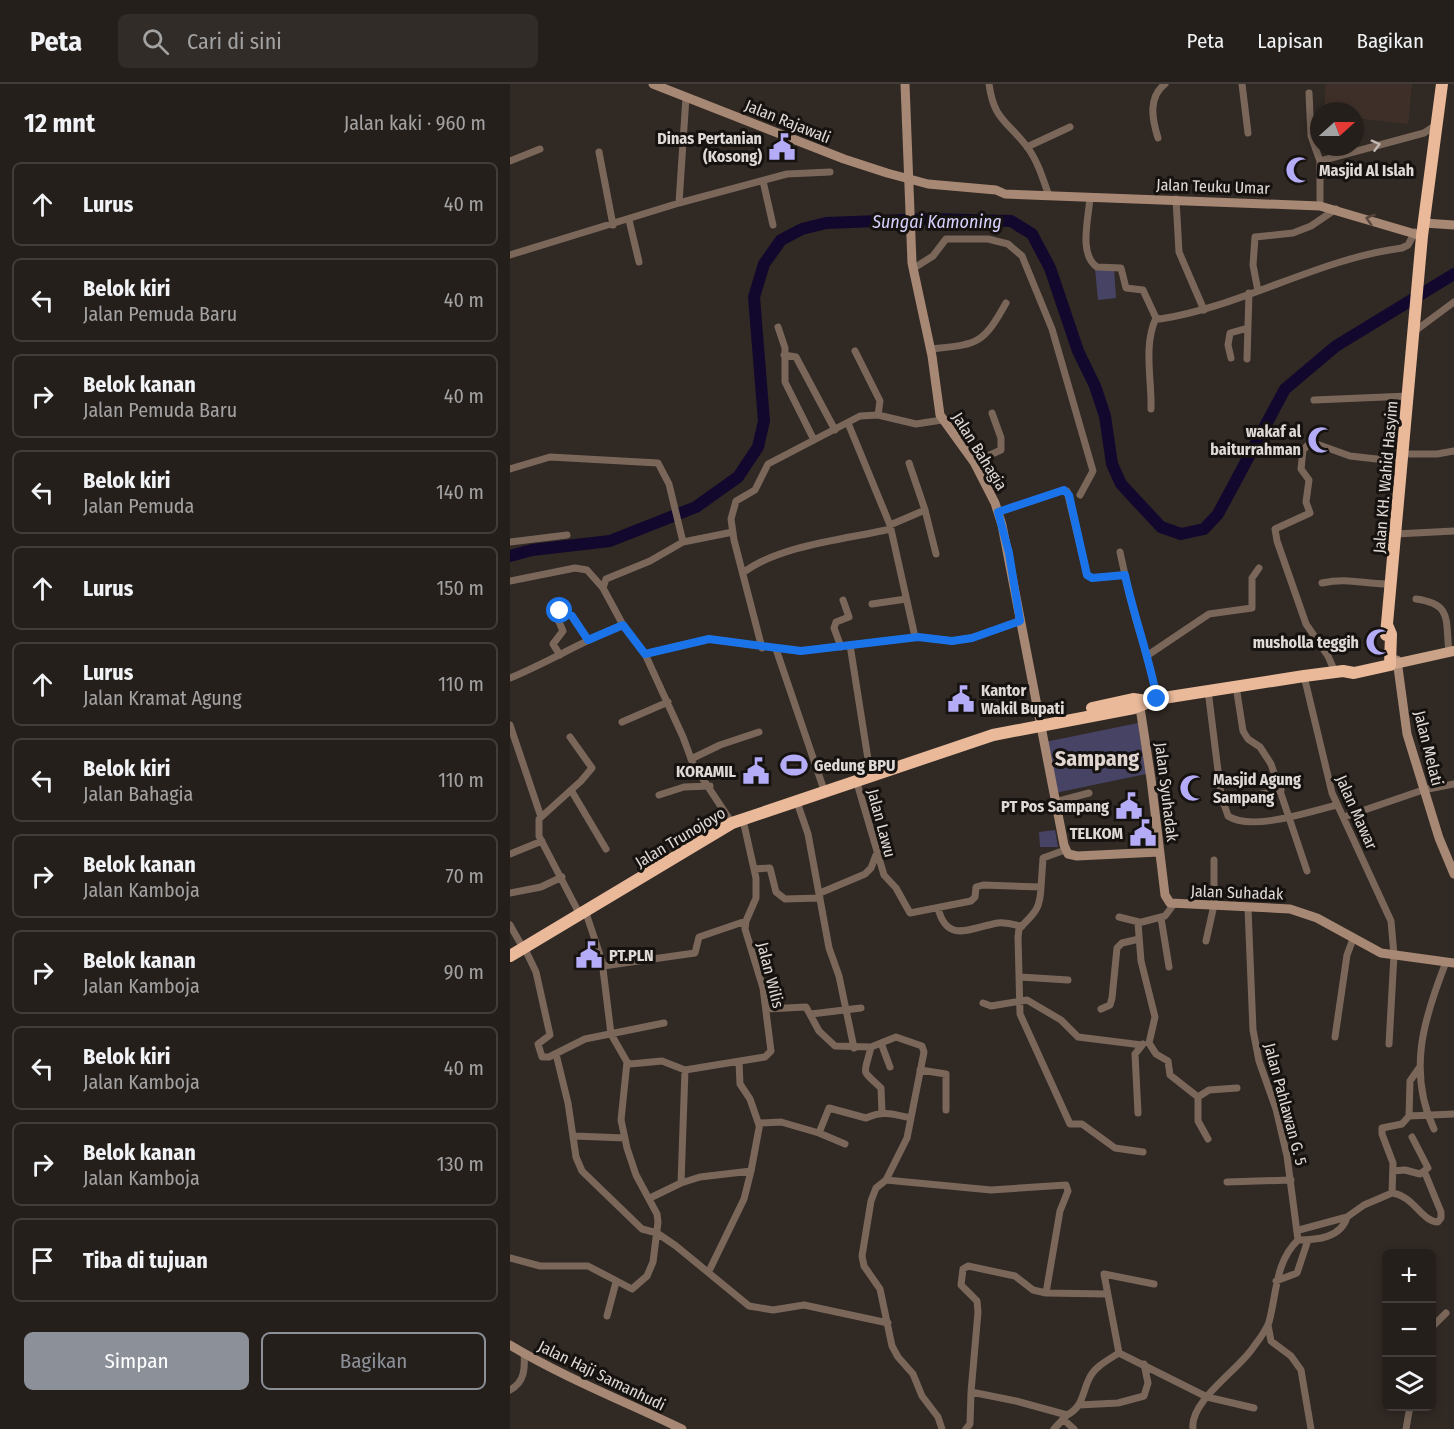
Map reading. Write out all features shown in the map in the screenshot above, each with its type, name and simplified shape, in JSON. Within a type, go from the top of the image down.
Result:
[{"type":"highway","points":[[1420,231],[1442,84]]},
{"type":"highway","name":"Jalan KH. Wahid Hasyim","points":[[1392,661],[1388,627],[1419,281],[1420,231]]},
{"type":"highway","name":"Jalan Trunojoyo","points":[[510,956],[737,822],[1038,723],[1208,690],[1304,676],[1339,672],[1354,673],[1392,661]]},
{"type":"main road","points":[[1392,661],[1451,651]]},
{"type":"street","name":"Jalan Rajawali","points":[[653,84],[844,159],[851,166],[909,183]]},
{"type":"street","name":"Jalan Bahagia","points":[[905,84],[911,250],[942,420],[974,462],[998,512],[1009,553],[1038,723],[1065,850]]},
{"type":"street","points":[[988,84],[996,114],[1027,147],[1039,168],[1049,196]]},
{"type":"street","points":[[1158,138],[1152,104],[1156,91],[1165,84]]},
{"type":"street","points":[[1242,84],[1248,134]]},
{"type":"street","points":[[1309,93],[1311,136],[1320,161],[1320,206]]},
{"type":"street","points":[[679,203],[686,97]]},
{"type":"street","points":[[1320,161],[1424,133],[1436,125]]},
{"type":"street","points":[[1027,147],[1070,127]]},
{"type":"street","points":[[1424,133],[1430,136],[1434,144]]},
{"type":"street","points":[[510,161],[540,149]]},
{"type":"street","points":[[599,152],[613,225]]},
{"type":"street","points":[[510,255],[679,203],[787,174],[830,172]]},
{"type":"street","points":[[764,181],[773,225]]},
{"type":"street","name":"Jalan Teuku Umar","points":[[909,183],[996,196],[1002,194],[1176,199],[1320,206],[1420,231],[1454,225]]},
{"type":"street","points":[[1090,197],[1086,246],[1088,258],[1097,267],[1121,268],[1126,288],[1143,290],[1156,318],[1151,329],[1149,346],[1151,409]]},
{"type":"street","points":[[1176,199],[1179,252],[1204,310]]},
{"type":"street","points":[[1258,291],[1253,265],[1255,237],[1293,233],[1311,226],[1336,209]]},
{"type":"street","points":[[628,220],[639,262]]},
{"type":"street","points":[[1156,318],[1204,310],[1345,261],[1402,248],[1408,245],[1420,231]]},
{"type":"street","points":[[914,268],[933,256],[946,239],[988,239],[1008,243],[1022,256],[1052,329],[1093,471],[1080,495]]},
{"type":"street","points":[[1247,359],[1249,293]]},
{"type":"street","points":[[1413,331],[1454,302]]},
{"type":"street","points":[[930,350],[976,343],[990,330],[1006,303]]},
{"type":"street","points":[[778,327],[784,355],[785,382],[814,440]]},
{"type":"street","points":[[1231,358],[1228,345],[1230,333],[1248,328]]},
{"type":"street","points":[[855,351],[880,401],[878,415]]},
{"type":"street","points":[[784,355],[796,357],[836,430]]},
{"type":"street","points":[[1314,400],[1408,396]]},
{"type":"street","points":[[974,462],[1001,450],[1000,438],[992,413]]},
{"type":"street","points":[[762,648],[733,532],[733,506],[742,495],[755,490],[768,464],[866,414],[916,424],[942,420]]},
{"type":"street","points":[[848,423],[890,527],[917,637]]},
{"type":"street","points":[[1339,672],[1306,624],[1277,541],[1275,529],[1310,513],[1306,502],[1309,480],[1301,469],[1303,450],[1311,442],[1350,456],[1403,458],[1454,451]]},
{"type":"street","points":[[510,469],[550,457],[658,463],[669,484],[671,501],[683,542]]},
{"type":"street","points":[[909,463],[925,510],[936,554]]},
{"type":"street","points":[[998,512],[1066,490],[1087,575],[1092,578],[1125,575]]},
{"type":"street","points":[[744,572],[759,562],[811,546],[890,527],[925,510]]},
{"type":"street","points":[[1396,534],[1454,531]]},
{"type":"street","points":[[603,588],[604,583],[610,577],[650,561],[683,542],[733,532]]},
{"type":"street","points":[[510,542],[567,535]]},
{"type":"street","points":[[1119,552],[1131,606],[1148,656],[1146,701]]},
{"type":"street","points":[[510,581],[575,568],[587,570],[603,588],[623,625],[645,654],[668,702],[691,759],[737,822],[754,869],[756,898],[746,921],[699,937],[695,952],[603,966]]},
{"type":"street","points":[[1148,656],[1209,614],[1252,609],[1252,578],[1259,568]]},
{"type":"street","points":[[1322,583],[1345,579],[1367,585],[1392,584]]},
{"type":"street","points":[[872,604],[906,599]]},
{"type":"street","points":[[1416,599],[1435,602],[1444,611],[1451,651]]},
{"type":"street","points":[[841,646],[834,626],[836,622],[849,617],[843,600]]},
{"type":"street","points":[[560,655],[553,644],[564,631],[555,615],[557,612],[572,616],[588,640]]},
{"type":"street","points":[[645,654],[709,639],[762,648],[801,651],[917,637],[952,641],[972,638],[1020,621]]},
{"type":"street","points":[[510,678],[623,625]]},
{"type":"street","points":[[850,645],[871,778]]},
{"type":"street","points":[[776,649],[825,793]]},
{"type":"street","name":"Jalan Melati","points":[[1392,661],[1407,734],[1423,790],[1454,874]]},
{"type":"street","name":"Jalan Mawar","points":[[1304,676],[1317,738],[1337,805],[1387,910],[1394,954],[1389,1044]]},
{"type":"street","points":[[1236,686],[1245,735],[1260,747],[1271,764],[1291,817],[1307,871]]},
{"type":"street","points":[[1208,690],[1222,802],[1228,816],[1238,820],[1291,817],[1337,805]]},
{"type":"street","name":"Jalan Syuhadak","points":[[1146,701],[1159,852]]},
{"type":"street","points":[[622,722],[668,702]]},
{"type":"street","points":[[510,725],[541,817]]},
{"type":"street","points":[[691,759],[720,745],[759,732]]},
{"type":"street","points":[[510,1258],[540,1266],[588,1266],[632,1289],[647,1276],[653,1262],[657,1233],[657,1214],[636,1175],[625,1138],[622,1112],[627,1083],[627,1062],[611,1034],[603,966],[582,912],[542,841],[537,824],[541,817],[571,790],[592,766],[570,737]]},
{"type":"street","name":"Jalan Lawu","points":[[857,783],[876,855],[884,875],[896,888],[906,911],[915,914],[973,900],[976,887],[982,885],[1041,887]]},
{"type":"street","points":[[1344,817],[1423,790],[1454,784]]},
{"type":"street","points":[[659,795],[684,787],[710,786]]},
{"type":"street","points":[[571,790],[606,849]]},
{"type":"street","points":[[1222,802],[1281,790]]},
{"type":"street","points":[[1055,802],[1089,794]]},
{"type":"street","points":[[797,802],[808,834],[829,948],[839,976],[854,1048]]},
{"type":"street","points":[[510,854],[542,841]]},
{"type":"street","points":[[1143,1152],[1115,1148],[1082,1124],[1073,1125],[1068,1122],[1020,1014],[1018,937],[1022,926],[1035,914],[1039,905],[1043,858],[1065,850],[1068,854],[1077,856],[1159,852]]},
{"type":"street","name":"Jalan Suhadak","points":[[1159,852],[1166,900],[1174,904],[1302,912],[1374,950],[1450,963]]},
{"type":"street","points":[[754,869],[770,868],[780,897],[794,901],[820,896],[865,874],[871,868],[876,855]]},
{"type":"street","points":[[1206,941],[1214,905],[1214,860]]},
{"type":"street","points":[[510,893],[541,887],[562,877]]},
{"type":"street","points":[[1119,917],[1139,922],[1161,918],[1174,904]]},
{"type":"street","points":[[938,908],[943,923],[949,929],[980,929],[1005,923],[1022,926]]},
{"type":"street","name":"Jalan Pahlawan G. 5","points":[[1248,908],[1253,1030],[1261,1070],[1276,1109],[1291,1180],[1299,1235]]},
{"type":"street","points":[[1161,918],[1169,967]]},
{"type":"street","name":"Jalan Wilis","points":[[685,1070],[765,1057],[771,1051],[760,976],[745,929],[746,921]]},
{"type":"street","points":[[1138,1113],[1135,1054],[1145,1044],[1155,1017],[1146,984],[1139,922]]},
{"type":"street","points":[[510,925],[536,972],[550,1035],[538,1044],[545,1058],[585,1039],[664,1023]]},
{"type":"street","points":[[1101,1009],[1110,1005],[1112,998],[1117,948],[1122,943],[1140,939]]},
{"type":"street","points":[[1335,1037],[1347,955],[1353,939]]},
{"type":"street","points":[[1434,1129],[1427,1115],[1419,1068],[1420,1041],[1450,963]]},
{"type":"street","points":[[1020,977],[1068,980]]},
{"type":"street","points":[[983,1003],[991,1006],[1021,999],[1037,1004],[1047,1014],[1060,1020],[1078,1037],[1145,1044],[1168,1061],[1170,1076],[1198,1097]]},
{"type":"street","points":[[766,1009],[806,1007],[826,1040],[835,1046],[871,1047],[903,1038],[922,1046],[924,1052],[907,1138],[886,1180],[876,1188],[871,1201],[862,1257],[864,1266],[880,1289],[892,1346],[898,1357],[913,1374],[921,1396],[938,1417],[941,1429]]},
{"type":"street","points":[[811,1014],[861,1008]]},
{"type":"street","points":[[881,1043],[890,1067]]},
{"type":"street","points":[[871,1047],[865,1071],[867,1077],[881,1088],[882,1112]]},
{"type":"street","points":[[556,1054],[574,1136],[576,1157],[582,1171],[642,1229],[657,1233],[709,1271],[748,1306],[772,1310],[804,1305],[888,1323]]},
{"type":"street","points":[[627,1062],[630,1064],[662,1061],[685,1070],[681,1184]]},
{"type":"street","points":[[709,1271],[744,1199],[755,1158],[759,1125],[750,1099],[740,1084],[739,1062]]},
{"type":"street","points":[[1392,1193],[1392,1157],[1381,1130],[1402,1124],[1409,1116],[1410,1081],[1419,1068]]},
{"type":"street","points":[[920,1070],[946,1074],[946,1110]]},
{"type":"street","points":[[1198,1097],[1209,1090],[1237,1088]]},
{"type":"street","points":[[1198,1097],[1198,1121],[1208,1139]]},
{"type":"street","points":[[819,1133],[830,1108],[837,1108],[866,1118],[882,1112],[911,1118]]},
{"type":"street","points":[[1409,1116],[1454,1114]]},
{"type":"street","points":[[759,1125],[781,1122],[819,1133],[845,1144]]},
{"type":"street","points":[[574,1136],[625,1138]]},
{"type":"street","points":[[1311,1429],[1301,1370],[1291,1356],[1271,1341],[1268,1325],[1276,1281],[1285,1257],[1299,1235],[1347,1217],[1364,1205],[1392,1193],[1409,1199],[1430,1221],[1440,1221],[1441,1212],[1425,1173],[1427,1164],[1412,1137]]},
{"type":"street","points":[[650,1198],[700,1177],[751,1171]]},
{"type":"street","points":[[1393,1171],[1425,1173]]},
{"type":"street","points":[[886,1180],[991,1190],[1066,1185],[1068,1191],[1060,1211],[1046,1293]]},
{"type":"street","points":[[1227,1182],[1291,1180]]},
{"type":"street","points":[[1299,1235],[1308,1240],[1338,1232],[1345,1226],[1347,1217]]},
{"type":"street","points":[[1276,1281],[1297,1273],[1308,1240]]},
{"type":"street","points":[[966,1429],[970,1424],[978,1312],[977,1302],[961,1285],[963,1269],[968,1266],[1015,1276],[1032,1290],[1046,1293],[1106,1294]]},
{"type":"street","points":[[1119,1353],[1103,1277],[1107,1273],[1154,1284]]},
{"type":"street","points":[[607,1316],[616,1282]]},
{"type":"street","points":[[1436,1322],[1446,1313]]},
{"type":"street","points":[[1193,1429],[1194,1413],[1250,1352],[1268,1325]]},
{"type":"street","name":"Jalan Haji Samanhudi","points":[[510,1346],[556,1372],[682,1429]]},
{"type":"street","points":[[510,1390],[516,1387],[525,1373],[524,1353]]},
{"type":"street","points":[[1119,1353],[1208,1397],[1254,1408]]},
{"type":"street","points":[[1054,1429],[1079,1405],[1089,1378],[1099,1366],[1119,1353]]},
{"type":"street","points":[[1079,1405],[1118,1403],[1144,1396],[1148,1383],[1144,1364]]},
{"type":"street","points":[[971,1392],[1016,1401],[1065,1417],[1074,1429]]},
{"type":"street","points":[[1406,1429],[1409,1411]]},
{"type":"shaded area","points":[[1326,84],[1412,84],[1408,124],[1364,119],[1364,102],[1325,102]]},
{"type":"shaded area","points":[[1114,268],[1116,298],[1098,300],[1095,269]]},
{"type":"shaded area","points":[[1138,723],[1146,774],[1055,793],[1045,742]]},
{"type":"shaded area","points":[[1055,830],[1058,847],[1040,847],[1039,832]]},
{"type":"waterway","name":"Sungai Kamoning","points":[[510,556],[532,550],[610,541],[696,507],[738,477],[758,447],[764,421],[754,297],[764,264],[781,240],[802,229],[826,223],[929,219],[1011,221],[1032,234],[1050,268],[1078,351],[1095,386],[1105,416],[1112,464],[1121,484],[1161,527],[1181,534],[1204,529],[1218,514],[1285,389],[1336,346],[1454,274]]},
{"type":"place","name":"Dinas Pertanian (Kosong)","points":[[782,147]]},
{"type":"place","name":"Masjid Al Islah","points":[[1299,170]]},
{"type":"place","name":"wakaf al baiturrahman","points":[[1321,440]]},
{"type":"place","name":"musholla teggih","points":[[1379,642]]},
{"type":"place","name":"Kantor Wakil Bupati","points":[[961,699]]},
{"type":"place","name":"Gedung BPU","points":[[794,765]]},
{"type":"place","name":"KORAMIL","points":[[756,771]]},
{"type":"place","name":"Masjid Agung Sampang","points":[[1193,788]]},
{"type":"place","name":"PT Pos Sampang","points":[[1129,806]]},
{"type":"place","name":"TELKOM","points":[[1143,833]]},
{"type":"place","name":"PT.PLN","points":[[589,955]]},
{"type":"district","name":"Sampang","points":[[1097,758]]},
{"type":"route","points":[[560,611],[572,616],[588,640],[623,625],[645,654],[678,644],[709,639],[724,639],[762,648],[801,651],[877,640],[918,637],[952,641],[972,638],[1020,621],[1009,553],[998,512],[1064,490],[1069,495],[1087,575],[1092,578],[1125,575],[1131,606],[1152,668],[1157,699]]}]
